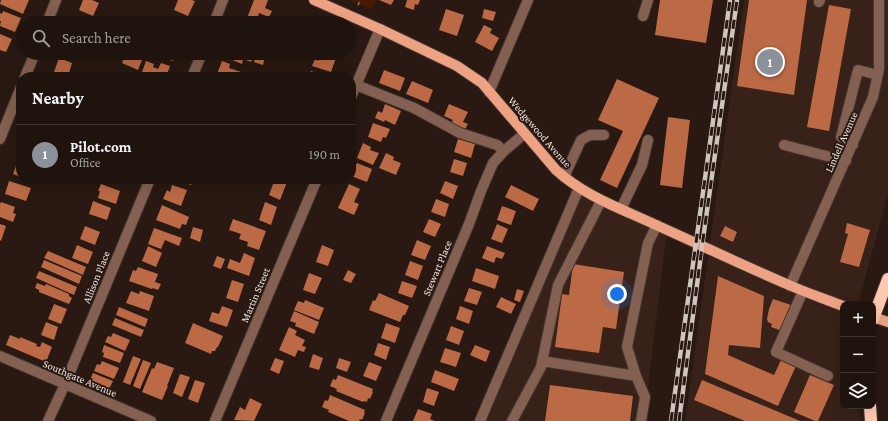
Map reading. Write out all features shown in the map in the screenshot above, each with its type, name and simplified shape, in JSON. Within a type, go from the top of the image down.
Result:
[{"type":"highway","points":[[876,310],[888,279]]},
{"type":"highway","points":[[870,409],[871,421]]},
{"type":"main road","name":"Wedgewood Avenue","points":[[314,0],[350,16]]},
{"type":"main road","name":"Wedgewood Avenue","points":[[356,18],[457,66],[482,83],[556,170],[579,188],[601,201],[657,225],[709,250],[790,286],[840,305]]},
{"type":"main road","points":[[876,319],[888,322]]},
{"type":"street","points":[[50,16],[56,0]]},
{"type":"street","points":[[217,16],[223,0]]},
{"type":"street","points":[[489,92],[528,0]]},
{"type":"street","points":[[643,16],[648,0]]},
{"type":"street","name":"Lindell Avenue","points":[[790,286],[873,97],[879,69],[879,0]]},
{"type":"street","points":[[380,29],[356,85],[414,108],[460,133],[497,145],[504,151]]},
{"type":"street","points":[[27,72],[32,60]]},
{"type":"street","points":[[194,72],[199,60]]},
{"type":"street","points":[[853,145],[841,137],[858,70],[878,75]]},
{"type":"street","points":[[0,139],[16,99]]},
{"type":"street","name":"Stewart Place","points":[[386,421],[493,163],[504,151],[524,134]]},
{"type":"street","points":[[564,177],[581,140],[590,135],[604,135]]},
{"type":"street","points":[[620,209],[642,165],[648,140]]},
{"type":"street","points":[[784,145],[846,161]]},
{"type":"street","name":"Allison Place","points":[[48,421],[65,384],[148,184]]},
{"type":"street","name":"Martin Street","points":[[215,421],[314,184]]},
{"type":"street","points":[[480,421],[579,188]]},
{"type":"street","points":[[512,421],[541,367],[558,285],[601,201]]},
{"type":"street","points":[[641,421],[645,397],[636,376],[627,347],[648,243],[657,225]]},
{"type":"street","points":[[803,291],[776,352],[828,376]]},
{"type":"street","name":"Southgate Avenue","points":[[0,356],[151,421]]},
{"type":"street","points":[[542,361],[636,376]]},
{"type":"path","points":[[358,5],[361,0]]},
{"type":"shaded area","points":[[350,0],[376,0],[372,10]]},
{"type":"shaded area","points":[[744,0],[888,0],[888,194],[859,301],[840,301],[840,409],[860,409],[861,421],[685,421]]},
{"type":"shaded area","points":[[579,188],[667,230],[644,421],[480,421]]},
{"type":"building","points":[[1,0],[29,0],[23,14],[0,4]]},
{"type":"building","points":[[83,0],[92,0],[99,3],[93,16],[79,10]]},
{"type":"building","points":[[178,0],[195,1],[188,16],[174,10]]},
{"type":"building","points":[[254,0],[268,0],[265,8],[272,11],[270,16],[259,13],[258,16],[248,16]]},
{"type":"building","points":[[379,0],[394,0],[391,5]]},
{"type":"building","points":[[407,0],[420,0],[418,5],[415,4],[414,10],[405,7]]},
{"type":"building","points":[[660,0],[713,0],[706,43],[655,35]]},
{"type":"building","points":[[749,0],[807,0],[794,95],[737,86]]},
{"type":"building","points":[[829,5],[851,9],[829,131],[807,127]]},
{"type":"building","points":[[446,9],[464,15],[457,36],[439,30]]},
{"type":"building","points":[[484,9],[496,12],[493,21],[482,18]]},
{"type":"building","points":[[3,11],[16,16],[15,32],[0,26],[0,13],[2,14]]},
{"type":"building","points":[[484,25],[492,29],[490,33],[499,38],[492,51],[475,42]]},
{"type":"building","points":[[0,34],[12,39],[6,52],[0,50]]},
{"type":"building","points":[[58,60],[64,60],[72,63],[69,72],[54,72]]},
{"type":"building","points":[[123,60],[142,60],[138,70],[122,63]]},
{"type":"building","points":[[232,60],[243,60],[242,64]]},
{"type":"building","points":[[254,60],[264,60],[263,65],[254,62]]},
{"type":"building","points":[[315,60],[335,60],[331,72],[312,66]]},
{"type":"building","points":[[146,61],[154,64],[153,67],[158,69],[161,63],[170,66],[168,72],[142,72]]},
{"type":"building","points":[[222,61],[230,64],[229,68],[241,72],[218,72]]},
{"type":"building","points":[[384,70],[405,78],[400,91],[379,83]]},
{"type":"building","points":[[617,79],[659,98],[617,188],[600,180],[623,131],[598,120]]},
{"type":"building","points":[[412,81],[433,90],[428,103],[406,94]]},
{"type":"building","points":[[385,104],[401,111],[395,125],[385,120],[384,122],[375,118],[378,111],[382,113]]},
{"type":"building","points":[[449,104],[468,112],[463,122],[468,124],[465,129],[451,123],[453,120],[444,116]]},
{"type":"building","points":[[668,117],[690,120],[682,188],[660,185]]},
{"type":"building","points":[[373,123],[390,129],[386,138],[383,137],[381,142],[368,137]]},
{"type":"building","points":[[458,139],[475,144],[471,158],[454,152]]},
{"type":"building","points":[[363,143],[371,147],[370,150],[379,153],[373,165],[357,158]]},
{"type":"building","points":[[386,153],[394,157],[393,160],[401,163],[396,175],[379,168]]},
{"type":"building","points":[[454,159],[467,163],[463,176],[450,172]]},
{"type":"building","points":[[357,163],[372,169],[367,182],[356,178]]},
{"type":"building","points":[[16,166],[16,175],[13,174]]},
{"type":"building","points":[[9,181],[31,188],[26,201],[5,194]]},
{"type":"building","points":[[445,181],[458,186],[453,199],[440,193]]},
{"type":"building","points":[[101,184],[120,191],[116,204],[98,198],[100,191],[98,191]]},
{"type":"building","points":[[273,184],[286,184],[280,200],[269,195]]},
{"type":"building","points":[[349,184],[360,189],[354,202],[359,204],[354,215],[338,208]]},
{"type":"building","points":[[172,185],[187,190],[181,206],[163,199],[167,190],[170,192]]},
{"type":"building","points":[[511,185],[539,199],[533,211],[505,197]]},
{"type":"building","points":[[436,199],[449,204],[445,217],[431,212]]},
{"type":"building","points":[[93,201],[111,208],[107,220],[89,214]]},
{"type":"building","points":[[1,202],[15,207],[13,213],[16,214],[13,222],[0,217]]},
{"type":"building","points":[[265,202],[277,207],[271,225],[259,220]]},
{"type":"building","points":[[162,205],[189,217],[186,225],[182,224],[180,229],[156,220]]},
{"type":"building","points":[[502,206],[516,211],[511,225],[497,220]]},
{"type":"building","points":[[233,219],[266,231],[259,250],[247,246],[248,242],[239,239],[241,234],[229,230]]},
{"type":"building","points":[[429,219],[441,224],[435,237],[423,232]]},
{"type":"building","points":[[847,223],[870,230],[859,267],[840,262],[848,234],[845,233]]},
{"type":"building","points":[[0,224],[6,226],[1,241],[0,240]]},
{"type":"building","points":[[497,224],[508,229],[502,243],[491,239]]},
{"type":"building","points":[[85,226],[100,232],[95,245],[80,239]]},
{"type":"building","points":[[725,226],[737,232],[733,242],[720,236]]},
{"type":"building","points":[[193,227],[203,230],[200,242],[190,238]]},
{"type":"building","points":[[154,228],[182,238],[179,246],[165,240],[161,249],[148,244]]},
{"type":"building","points":[[417,240],[431,246],[425,260],[411,255]]},
{"type":"building","points":[[77,245],[93,252],[88,264],[72,258]]},
{"type":"building","points":[[322,245],[334,250],[328,266],[316,262]]},
{"type":"building","points":[[148,246],[162,253],[156,267],[142,261]]},
{"type":"building","points":[[487,246],[505,253],[502,259],[496,257],[494,263],[482,258]]},
{"type":"building","points":[[48,251],[86,267],[83,275],[44,258]]},
{"type":"building","points":[[244,253],[255,258],[249,276],[227,268],[230,259],[240,263]]},
{"type":"building","points":[[217,256],[225,259],[221,269],[213,266]]},
{"type":"building","points":[[44,260],[82,276],[79,284],[41,267]]},
{"type":"building","points":[[410,261],[423,266],[418,280],[405,275]]},
{"type":"building","points":[[573,264],[624,272],[616,329],[603,327],[599,353],[555,347],[562,294],[569,295]]},
{"type":"building","points":[[138,267],[158,274],[155,282],[161,284],[158,290],[129,281],[133,270],[136,271]]},
{"type":"building","points":[[476,268],[499,276],[495,289],[472,281]]},
{"type":"building","points":[[348,270],[356,274],[351,283],[343,280]]},
{"type":"building","points":[[39,271],[77,287],[74,295],[36,278]]},
{"type":"building","points":[[309,273],[322,278],[315,294],[303,290]]},
{"type":"building","points":[[718,276],[764,296],[760,348],[729,345],[728,355],[774,375],[781,360],[796,366],[778,406],[705,374]]},
{"type":"building","points":[[232,280],[244,284],[238,302],[226,298]]},
{"type":"building","points":[[402,281],[417,286],[412,298],[398,293]]},
{"type":"building","points":[[37,283],[45,286],[46,284],[69,294],[72,298],[69,304],[39,292],[39,290],[35,288]]},
{"type":"building","points":[[469,288],[482,292],[477,305],[464,301]]},
{"type":"building","points":[[517,289],[524,291],[520,302],[514,300]]},
{"type":"building","points":[[131,291],[139,294],[140,291],[154,296],[149,311],[126,303]]},
{"type":"building","points":[[379,293],[409,306],[400,322],[369,310],[373,300],[375,301]]},
{"type":"building","points":[[501,297],[516,304],[511,314],[496,307]]},
{"type":"building","points":[[773,299],[791,305],[782,331],[771,327],[772,324],[768,322],[767,319]]},
{"type":"building","points":[[305,300],[324,308],[319,320],[294,310],[298,301],[304,303]]},
{"type":"building","points":[[54,304],[67,309],[61,324],[48,319]]},
{"type":"building","points":[[222,306],[233,310],[227,327],[209,321],[212,312],[219,314]]},
{"type":"building","points":[[460,306],[473,311],[469,324],[456,319]]},
{"type":"building","points":[[119,307],[148,319],[145,327],[116,315]]},
{"type":"building","points":[[294,311],[319,322],[314,334],[295,326],[296,323],[290,321]]},
{"type":"building","points":[[115,318],[144,330],[141,337],[112,325]]},
{"type":"building","points":[[46,322],[58,327],[54,340],[41,335]]},
{"type":"building","points":[[193,323],[223,336],[218,347],[215,351],[212,351],[211,354],[185,343]]},
{"type":"building","points":[[386,323],[400,328],[395,343],[381,338]]},
{"type":"building","points":[[451,326],[464,331],[459,345],[446,340]]},
{"type":"building","points":[[289,327],[297,331],[295,335],[305,340],[302,346],[306,347],[304,352],[298,350],[295,357],[279,350]]},
{"type":"building","points":[[113,333],[130,340],[125,351],[105,342],[108,336],[111,337]]},
{"type":"building","points":[[10,335],[20,339],[20,337],[37,344],[36,346],[40,347],[42,342],[52,347],[46,362],[6,345]]},
{"type":"building","points":[[378,343],[390,347],[386,360],[374,355]]},
{"type":"building","points":[[104,345],[124,353],[120,363],[103,357],[104,353],[102,352]]},
{"type":"building","points":[[475,345],[490,351],[486,362],[470,355]]},
{"type":"building","points":[[445,348],[461,353],[456,367],[440,362]]},
{"type":"building","points":[[313,354],[323,358],[319,370],[309,367]]},
{"type":"building","points":[[133,356],[141,359],[130,385],[123,382]]},
{"type":"building","points":[[275,358],[284,361],[279,374],[270,370]]},
{"type":"building","points":[[339,358],[351,362],[347,372],[336,368]]},
{"type":"building","points":[[143,360],[151,363],[140,389],[133,386]]},
{"type":"building","points":[[102,361],[119,368],[114,379],[94,371],[97,364],[100,365]]},
{"type":"building","points":[[157,362],[174,368],[162,400],[142,392],[152,368],[154,369]]},
{"type":"building","points":[[369,362],[382,367],[376,381],[363,376]]},
{"type":"building","points":[[435,370],[459,379],[454,391],[431,382]]},
{"type":"building","points":[[93,373],[113,381],[108,391],[91,385],[93,381],[90,380]]},
{"type":"building","points":[[180,374],[190,377],[182,397],[173,393]]},
{"type":"building","points":[[338,375],[373,389],[370,399],[368,398],[367,402],[363,402],[336,391],[337,389],[330,386],[333,379],[336,380]]},
{"type":"building","points":[[810,375],[834,385],[818,421],[794,412]]},
{"type":"building","points":[[195,380],[205,383],[198,403],[188,399]]},
{"type":"building","points":[[702,380],[800,421],[745,421],[694,400]]},
{"type":"building","points":[[550,385],[633,396],[630,421],[545,421]]},
{"type":"building","points":[[427,388],[439,392],[434,406],[423,402]]},
{"type":"building","points":[[330,395],[365,410],[362,420],[349,421],[328,412],[329,410],[322,407],[325,400],[328,401]]},
{"type":"building","points":[[250,398],[262,404],[254,421],[234,420],[240,407],[245,410]]},
{"type":"building","points":[[418,409],[432,414],[430,419],[435,421],[413,421]]},
{"type":"railway","points":[[671,421],[730,0]]},
{"type":"railway","points":[[679,421],[737,0]]},
{"type":"place","name":"Pilot.com","points":[[770,62]]}]
